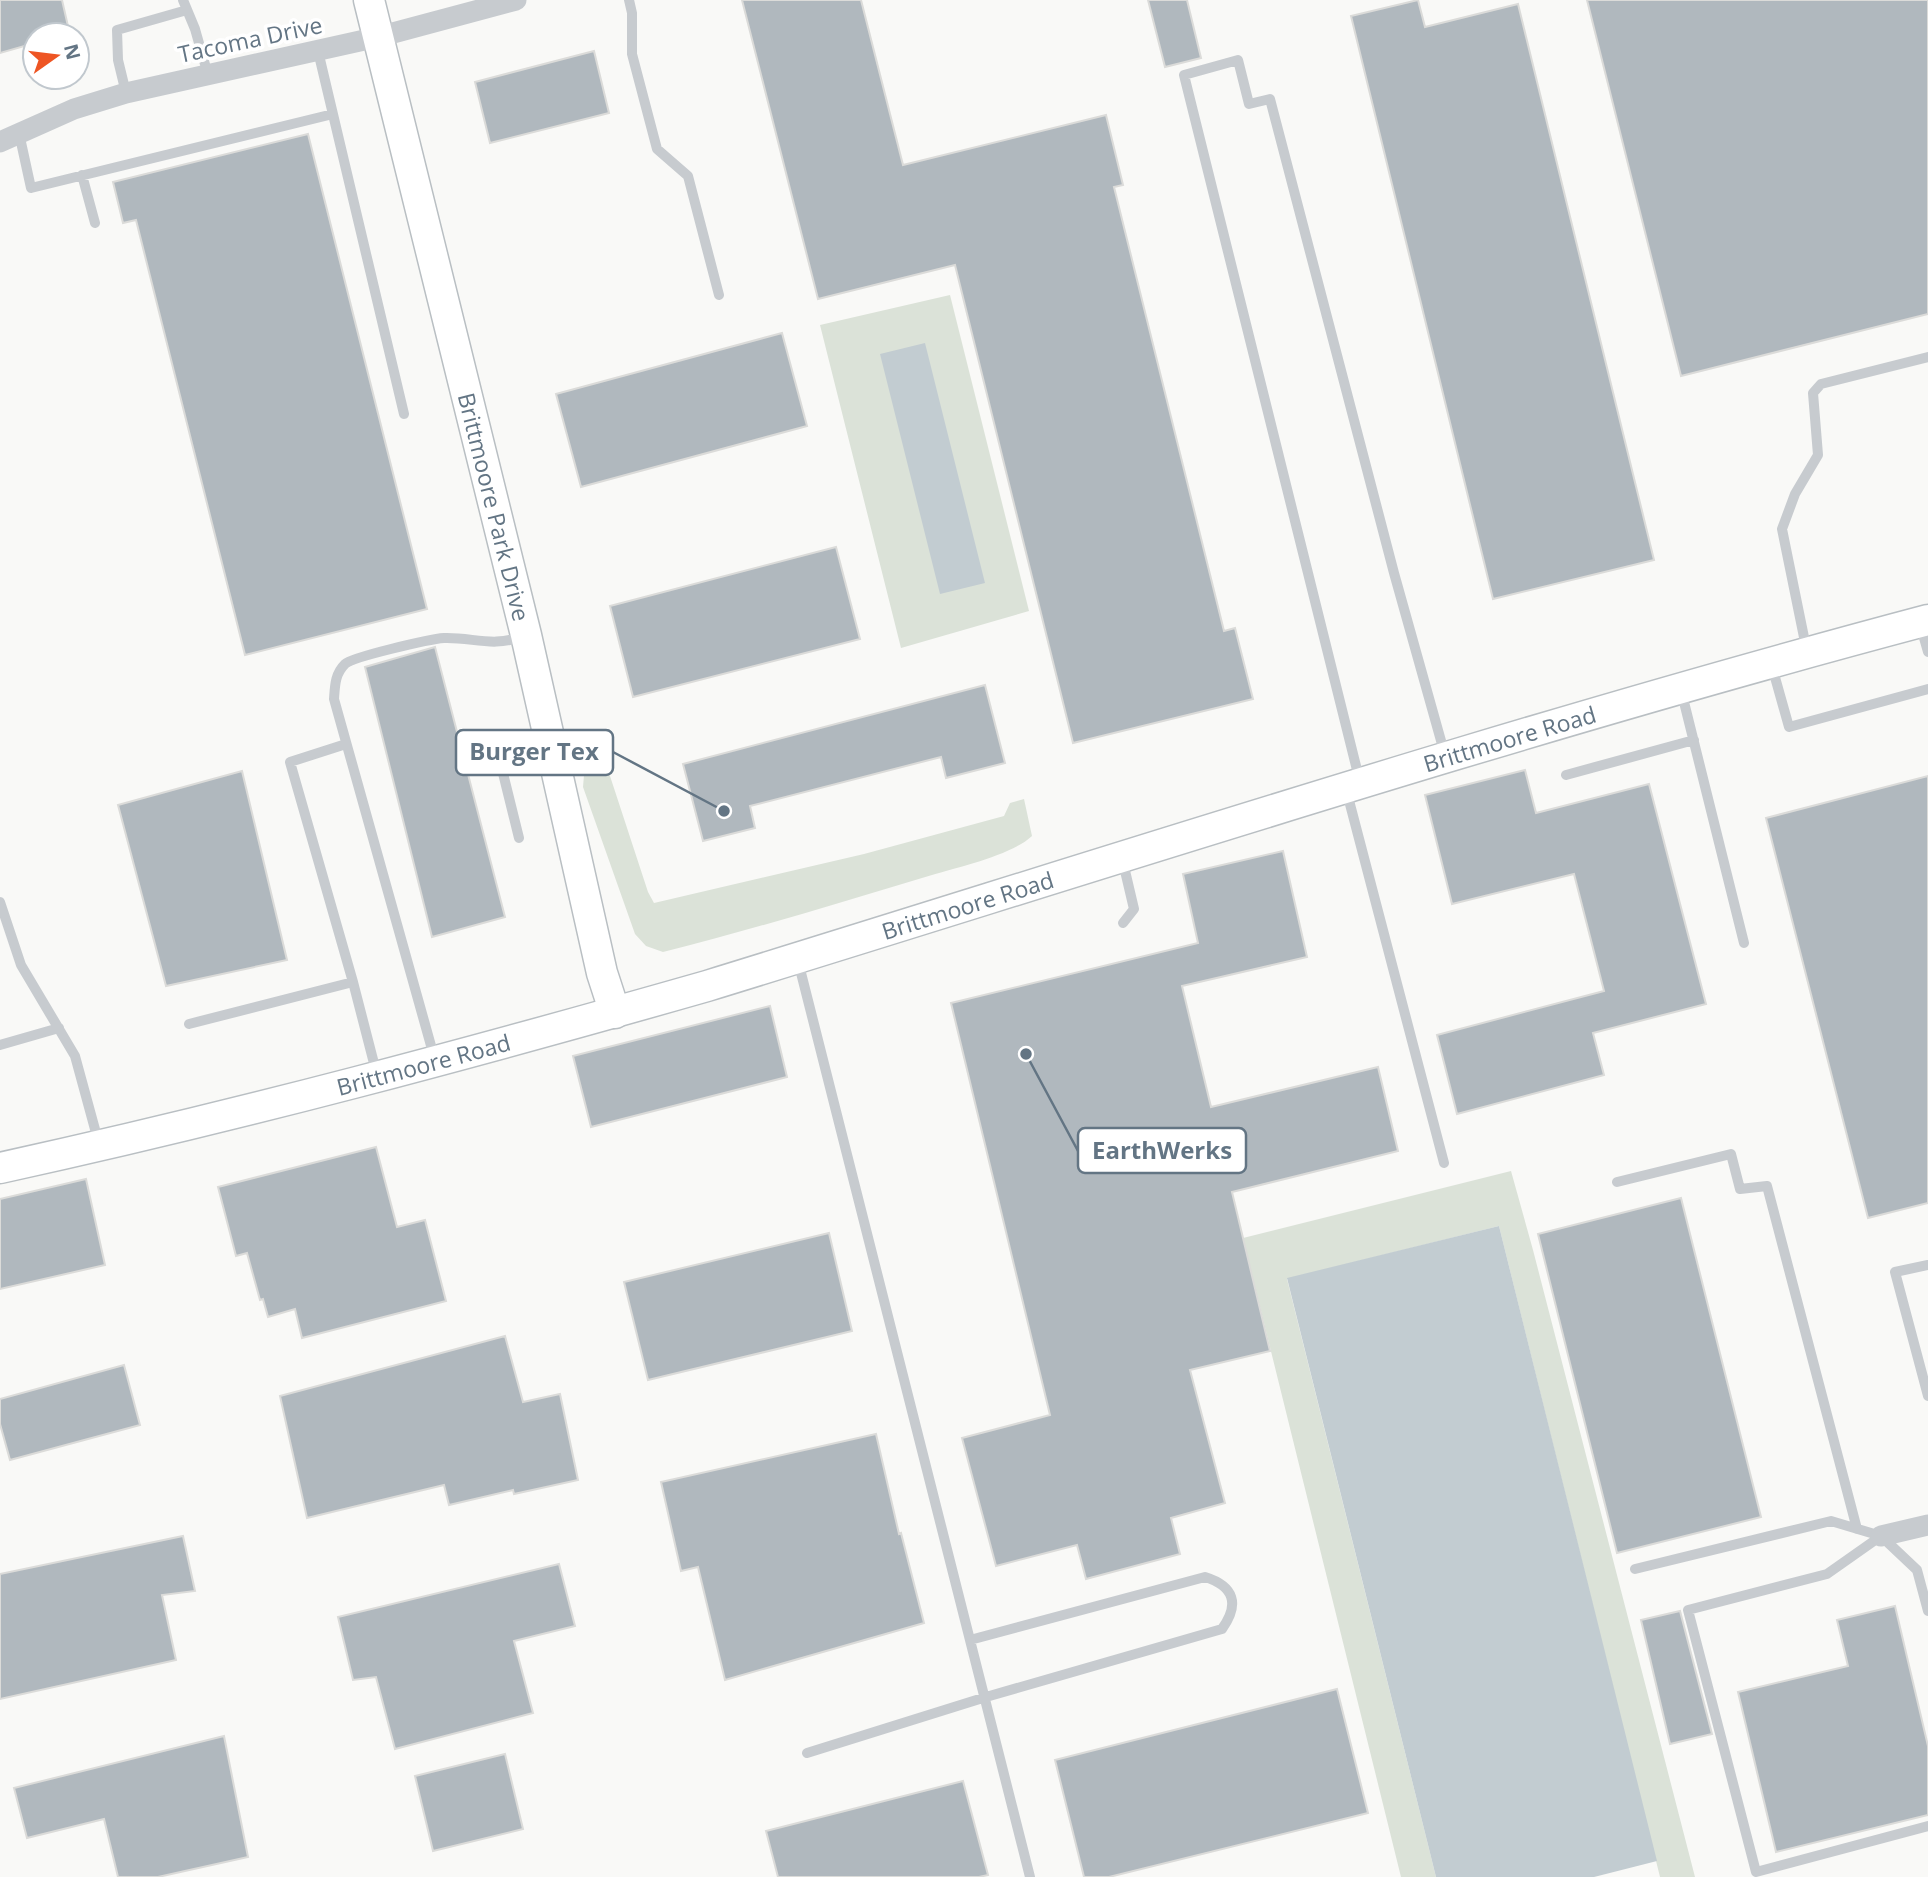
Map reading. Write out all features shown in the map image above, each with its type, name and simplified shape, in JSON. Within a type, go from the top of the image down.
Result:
[{"type":"main road","name":"Brittmoore Park Drive","points":[[369,0],[526,635],[602,973],[615,1013]]},
{"type":"main road","name":"Brittmoore Road","points":[[0,1168],[378,1078],[615,1013],[1680,687],[1924,621]]},
{"type":"street","name":"Tacoma Drive","points":[[10,138],[74,109],[126,93],[378,37],[516,0]]},
{"type":"street","points":[[1881,1536],[1928,1525]]},
{"type":"lane","points":[[629,0],[632,13],[632,54],[657,149],[688,176],[719,295]]},
{"type":"lane","points":[[126,93],[118,61],[117,30],[185,5],[208,75]]},
{"type":"lane","points":[[318,51],[404,414]]},
{"type":"lane","points":[[1444,1163],[1184,75],[1238,60],[1249,104],[1270,99],[1394,573],[1446,758]]},
{"type":"lane","points":[[10,138],[31,188],[333,114]]},
{"type":"lane","points":[[82,175],[95,223]]},
{"type":"lane","points":[[1807,652],[1782,529],[1795,494],[1818,455],[1813,393],[1821,384],[1928,357]]},
{"type":"lane","points":[[1924,621],[1928,652]]},
{"type":"lane","points":[[436,1063],[334,699],[336,675],[348,661],[445,638],[484,643],[510,641],[526,635]]},
{"type":"lane","points":[[1771,662],[1789,727],[1928,689]]},
{"type":"lane","points":[[1680,687],[1744,943]]},
{"type":"lane","points":[[519,838],[496,749],[548,736]]},
{"type":"lane","points":[[1566,775],[1694,740]]},
{"type":"lane","points":[[346,744],[290,762],[378,1078]]},
{"type":"lane","points":[[1122,858],[1134,909],[1123,923]]},
{"type":"lane","points":[[0,902],[21,965],[75,1056],[100,1146]]},
{"type":"lane","points":[[797,958],[1030,1877]]},
{"type":"lane","points":[[189,1024],[353,982]]},
{"type":"lane","points":[[0,1045],[59,1028]]},
{"type":"lane","points":[[1618,1182],[1731,1154],[1740,1189],[1767,1186],[1857,1529]]},
{"type":"lane","points":[[1928,1265],[1895,1272],[1928,1396]]},
{"type":"lane","points":[[1635,1569],[1831,1521],[1881,1536],[1917,1570],[1928,1611]]},
{"type":"lane","points":[[1881,1536],[1827,1574],[1688,1610],[1756,1872],[1928,1826]]},
{"type":"lane","points":[[807,1753],[986,1697],[1222,1629],[1232,1609],[1232,1597],[1226,1586],[1205,1577],[970,1640]]},
{"type":"shaded area","points":[[950,295],[1029,611],[901,648],[820,325]]},
{"type":"shaded area","points":[[925,343],[985,583],[940,594],[880,354]]},
{"type":"shaded area","points":[[603,771],[610,776],[654,903],[864,854],[1004,816],[1010,803],[1024,799],[1032,836],[999,855],[765,925],[663,952],[646,946],[635,934],[583,787],[584,775]]},
{"type":"shaded area","points":[[1511,1171],[1695,1877],[1660,1877],[1499,1226],[1287,1279],[1436,1877],[1401,1877],[1243,1238]]},
{"type":"shaded area","points":[[1499,1226],[1657,1861],[1594,1877],[1436,1877],[1287,1278]]},
{"type":"building","points":[[0,0],[62,0],[67,21],[21,21],[21,47],[0,53]]},
{"type":"building","points":[[742,0],[861,0],[903,165],[1106,115],[1123,185],[1114,187],[1224,631],[1235,628],[1253,699],[1073,743],[955,265],[818,299]]},
{"type":"building","points":[[1148,0],[1187,0],[1201,58],[1165,67]]},
{"type":"building","points":[[1418,0],[1425,27],[1518,4],[1654,560],[1493,599],[1351,16]]},
{"type":"building","points":[[1587,0],[1928,0],[1928,314],[1681,376]]},
{"type":"building","points":[[594,51],[609,113],[490,143],[475,82]]},
{"type":"building","points":[[308,134],[427,609],[245,655],[136,220],[123,223],[113,182]]},
{"type":"building","points":[[782,333],[807,426],[581,487],[556,394]]},
{"type":"building","points":[[836,547],[860,639],[633,697],[610,606]]},
{"type":"building","points":[[435,647],[505,917],[432,937],[365,667]]},
{"type":"building","points":[[985,685],[1005,763],[946,778],[941,757],[750,806],[755,828],[703,841],[683,764]]},
{"type":"building","points":[[1525,770],[1536,813],[1649,784],[1706,1004],[1593,1033],[1604,1075],[1457,1114],[1437,1035],[1604,991],[1574,874],[1452,904],[1425,795]]},
{"type":"building","points":[[242,771],[287,960],[166,986],[118,805]]},
{"type":"building","points":[[1928,776],[1928,1203],[1868,1218],[1766,818]]},
{"type":"building","points":[[1283,851],[1307,957],[1182,986],[1211,1107],[1378,1067],[1398,1151],[1232,1192],[1270,1351],[1190,1370],[1225,1503],[1171,1518],[1180,1554],[1086,1579],[1077,1545],[996,1566],[962,1438],[1050,1415],[951,1003],[1198,943],[1183,874]]},
{"type":"building","points":[[770,1006],[787,1077],[591,1127],[573,1056]]},
{"type":"building","points":[[376,1147],[397,1227],[425,1220],[446,1301],[302,1338],[295,1309],[268,1317],[263,1299],[260,1300],[247,1253],[236,1256],[218,1187]]},
{"type":"building","points":[[86,1179],[105,1265],[0,1289],[0,1199]]},
{"type":"building","points":[[1681,1198],[1761,1517],[1617,1553],[1538,1234]]},
{"type":"building","points":[[829,1233],[852,1331],[648,1380],[624,1282]]},
{"type":"building","points":[[505,1336],[523,1402],[560,1394],[578,1480],[514,1494],[513,1490],[449,1505],[444,1485],[307,1518],[280,1396]]},
{"type":"building","points":[[124,1365],[140,1425],[10,1460],[0,1424],[0,1399]]},
{"type":"building","points":[[876,1434],[899,1534],[901,1533],[924,1623],[725,1680],[698,1567],[681,1571],[661,1482]]},
{"type":"building","points":[[183,1536],[195,1591],[162,1595],[176,1660],[0,1699],[0,1574]]},
{"type":"building","points":[[559,1564],[575,1626],[514,1641],[533,1713],[395,1749],[376,1677],[353,1680],[338,1617]]},
{"type":"building","points":[[1895,1606],[1928,1746],[1928,1815],[1776,1852],[1738,1692],[1848,1666],[1837,1620]]},
{"type":"building","points":[[1680,1611],[1712,1734],[1670,1744],[1641,1620]]},
{"type":"building","points":[[1337,1689],[1368,1813],[1109,1877],[1084,1877],[1055,1760]]},
{"type":"building","points":[[224,1736],[248,1857],[158,1877],[118,1877],[104,1819],[27,1838],[14,1788]]},
{"type":"building","points":[[505,1754],[523,1829],[433,1851],[415,1776]]},
{"type":"building","points":[[963,1781],[988,1875],[778,1877],[766,1831]]},
{"type":"place","name":"Burger Tex","points":[[724,811]]},
{"type":"place","name":"EarthWerks","points":[[1026,1054]]}]
